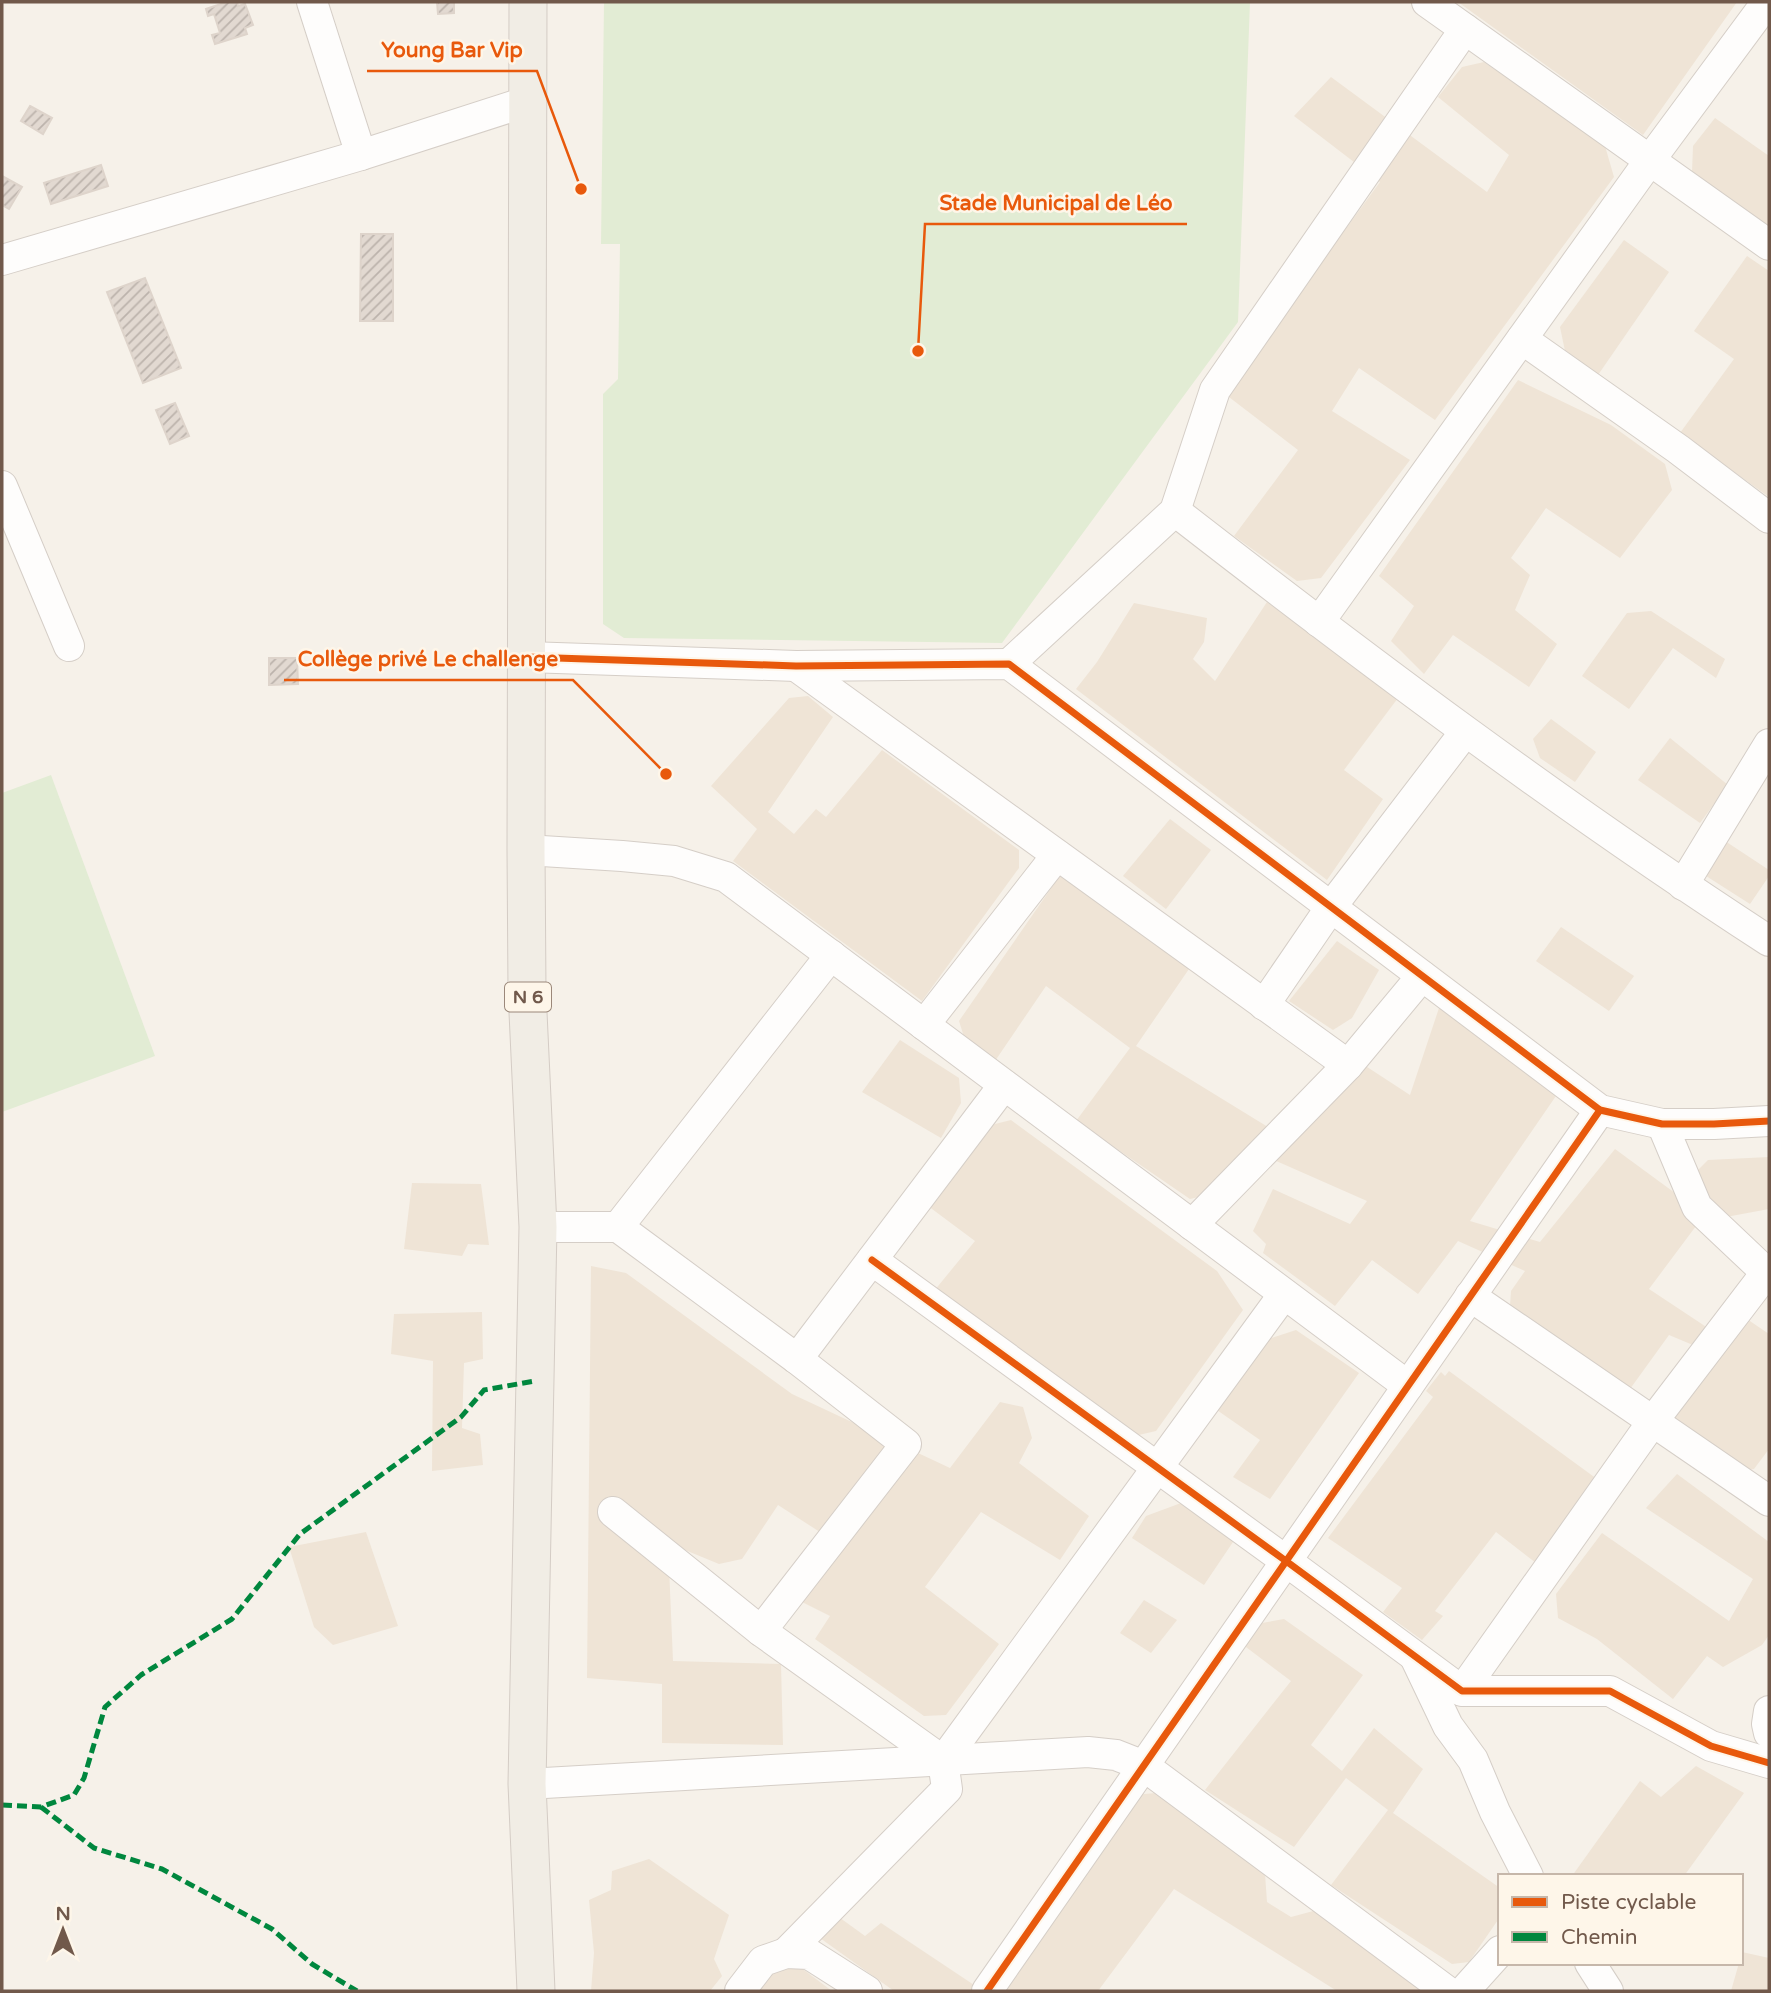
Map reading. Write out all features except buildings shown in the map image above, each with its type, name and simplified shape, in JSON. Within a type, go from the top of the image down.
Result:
[{"type":"main road","name":"N 6","points":[[528,2],[527,991],[538,1227],[527,1784],[536,1991]]},
{"type":"street","points":[[313,2],[361,155]]},
{"type":"street","points":[[1427,2],[1769,245]]},
{"type":"street","points":[[1319,622],[1650,160],[1767,2]]},
{"type":"street","points":[[1009,664],[1175,511],[1215,390],[1465,29]]},
{"type":"street","points":[[2,260],[361,155],[529,101]]},
{"type":"street","points":[[1521,339],[1678,449],[1769,518]]},
{"type":"street","points":[[2,486],[69,646]]},
{"type":"street","points":[[1175,511],[1465,732],[1683,885],[1769,941]]},
{"type":"street","points":[[527,657],[796,666],[1009,664],[1600,1110],[1662,1124],[1769,1121]]},
{"type":"street","points":[[796,666],[1348,1065]]},
{"type":"street","points":[[1264,1005],[1331,907],[1465,732]]},
{"type":"street","points":[[1683,885],[1769,744]]},
{"type":"street","points":[[526,850],[674,861],[726,877],[1408,1386]]},
{"type":"street","points":[[924,1025],[1057,855]]},
{"type":"street","points":[[618,1227],[831,955]]},
{"type":"street","points":[[1192,1225],[1348,1065],[1422,976]]},
{"type":"street","points":[[797,1359],[1004,1085]]},
{"type":"street","points":[[1714,1124],[1769,1101]]},
{"type":"street","points":[[987,1991],[1600,1110]]},
{"type":"street","points":[[1462,1690],[1653,1421],[1767,1274],[1697,1208],[1662,1124]]},
{"type":"street","points":[[538,1227],[618,1227],[797,1359],[906,1444],[761,1631]]},
{"type":"street","points":[[872,1260],[1462,1690],[1610,1691],[1711,1746],[1769,1763]]},
{"type":"street","points":[[786,1954],[947,1789],[943,1760],[1284,1294]]},
{"type":"street","points":[[1470,1296],[1653,1421],[1765,1490]]},
{"type":"street","points":[[613,1513],[761,1631],[943,1760]]},
{"type":"street","points":[[1414,1655],[1448,1726],[1473,1760],[1495,1812],[1527,1874]]},
{"type":"street","points":[[1769,1711],[1769,1733]]},
{"type":"street","points":[[527,1784],[1088,1752],[1116,1755],[1144,1766],[1446,1991]]},
{"type":"street","points":[[1464,1991],[1498,1953]]},
{"type":"street","points":[[740,1991],[763,1961],[786,1954],[809,1954],[867,1991]]},
{"type":"street","points":[[1591,1965],[1608,1991]]},
{"type":"shaded area","points":[[1458,2],[1737,2],[1643,135]]},
{"type":"shaded area","points":[[1484,62],[1605,146],[1614,177],[1435,420],[1359,368],[1332,411],[1410,460],[1321,578],[1297,581],[1234,536],[1298,450],[1225,394],[1380,182],[1294,116],[1331,77],[1487,192],[1509,155],[1438,97],[1462,67]]},
{"type":"shaded area","points":[[1715,118],[1769,156],[1769,227],[1692,172],[1693,146]]},
{"type":"shaded area","points":[[1624,240],[1669,272],[1598,375],[1565,351],[1560,327]]},
{"type":"shaded area","points":[[1747,256],[1769,271],[1769,497],[1680,433],[1734,359],[1694,331]]},
{"type":"shaded area","points":[[1518,380],[1611,425],[1665,464],[1672,490],[1620,558],[1546,508],[1511,558],[1530,575],[1515,610],[1557,644],[1529,687],[1453,635],[1424,674],[1391,641],[1414,606],[1379,576]]},
{"type":"shaded area","points":[[1267,602],[1398,698],[1344,770],[1383,799],[1327,880],[1076,689],[1097,662],[1134,603],[1207,618],[1204,642],[1193,659],[1215,681]]},
{"type":"shaded area","points":[[1651,611],[1725,659],[1716,678],[1673,648],[1629,709],[1582,676],[1627,613]]},
{"type":"shaded area","points":[[808,696],[833,717],[768,812],[794,834],[816,809],[826,817],[882,750],[1019,850],[1019,868],[922,1001],[733,861],[757,829],[711,786],[789,698]]},
{"type":"shaded area","points":[[1551,719],[1596,752],[1575,782],[1540,758],[1533,739]]},
{"type":"shaded area","points":[[1670,738],[1728,785],[1700,823],[1638,780]]},
{"type":"shaded area","points":[[1170,819],[1211,850],[1166,909],[1123,876]]},
{"type":"shaded area","points":[[1725,841],[1769,870],[1769,876],[1750,904],[1703,874]]},
{"type":"shaded area","points":[[1061,874],[1189,969],[1136,1046],[1289,1140],[1361,1063],[1410,1095],[1442,999],[1558,1093],[1470,1221],[1540,1242],[1615,1149],[1675,1193],[1708,1160],[1769,1157],[1769,1209],[1699,1222],[1649,1289],[1726,1340],[1744,1317],[1769,1334],[1769,1449],[1754,1469],[1737,1472],[1665,1419],[1712,1353],[1669,1335],[1630,1389],[1510,1306],[1511,1291],[1525,1271],[1458,1241],[1418,1294],[1372,1260],[1335,1306],[1263,1253],[1266,1244],[1253,1231],[1273,1189],[1350,1224],[1367,1201],[1249,1149],[1212,1194],[1190,1199],[1076,1121],[1130,1048],[1046,986],[995,1061],[965,1040],[959,1021]]},
{"type":"shaded area","points":[[1561,927],[1634,976],[1609,1011],[1536,961]]},
{"type":"shaded area","points":[[1337,941],[1379,970],[1352,1018],[1333,1030],[1289,1001]]},
{"type":"shaded area","points":[[900,1040],[959,1078],[961,1103],[941,1138],[862,1092]]},
{"type":"shaded area","points":[[1011,1120],[1217,1271],[1243,1310],[1156,1431],[1130,1437],[934,1291],[975,1241],[928,1206],[991,1125]]},
{"type":"shaded area","points":[[412,1183],[481,1184],[489,1245],[468,1244],[462,1256],[404,1249]]},
{"type":"shaded area","points":[[591,1266],[626,1273],[792,1394],[950,1468],[1000,1402],[1023,1407],[1032,1438],[1019,1463],[1089,1516],[1060,1560],[981,1512],[925,1587],[999,1644],[946,1715],[924,1716],[815,1639],[830,1616],[798,1600],[840,1545],[778,1505],[742,1559],[719,1564],[668,1543],[673,1661],[781,1664],[783,1745],[662,1743],[662,1684],[587,1678]]},
{"type":"shaded area","points":[[482,1312],[483,1359],[464,1363],[462,1428],[480,1434],[483,1465],[432,1471],[433,1361],[391,1354],[394,1314]]},
{"type":"shaded area","points":[[1296,1330],[1359,1373],[1270,1499],[1233,1477],[1260,1440],[1214,1408],[1262,1341]]},
{"type":"shaded area","points":[[1449,1371],[1597,1479],[1540,1566],[1496,1532],[1435,1611],[1443,1616],[1422,1640],[1383,1612],[1402,1588],[1328,1538],[1433,1397],[1426,1391],[1441,1372],[1445,1376]]},
{"type":"shaded area","points":[[1677,1474],[1769,1542],[1769,1635],[1762,1645],[1723,1667],[1707,1656],[1673,1699],[1597,1639],[1558,1618],[1556,1594],[1602,1533],[1729,1621],[1753,1579],[1646,1508]]},
{"type":"shaded area","points":[[1181,1503],[1235,1539],[1204,1585],[1132,1538],[1146,1516]]},
{"type":"shaded area","points":[[366,1532],[398,1626],[333,1645],[314,1627],[289,1547]]},
{"type":"shaded area","points":[[1144,1600],[1177,1620],[1151,1653],[1120,1633]]},
{"type":"shaded area","points":[[1284,1619],[1363,1675],[1311,1745],[1342,1771],[1374,1728],[1423,1769],[1393,1813],[1498,1887],[1498,1920],[1469,1962],[1452,1964],[1331,1885],[1388,1810],[1346,1778],[1294,1847],[1205,1790],[1291,1681],[1242,1644],[1262,1623]]},
{"type":"shaded area","points":[[1696,1766],[1744,1793],[1685,1874],[1573,1874],[1640,1781],[1661,1797]]},
{"type":"shaded area","points":[[1156,1793],[1265,1874],[1267,1902],[1291,1917],[1317,1910],[1428,1991],[1337,1991],[1174,1889],[1098,1991],[1001,1991],[1133,1795]]},
{"type":"shaded area","points":[[649,1859],[729,1915],[714,1959],[722,1976],[710,1991],[591,1991],[594,1953],[589,1900],[611,1890],[612,1871]]},
{"type":"shaded area","points":[[836,1915],[865,1936],[881,1923],[983,1991],[894,1991],[813,1933]]},
{"type":"shaded area","points":[[1743,1952],[1769,1958],[1769,1991],[1731,1991],[1738,1965],[1743,1965]]},
{"type":"shaded area","points":[[796,1964],[832,1991],[753,1991],[771,1967]]},
{"type":"green space","points":[[604,2],[1250,2],[1238,322],[1002,643],[624,638],[603,624],[603,394],[618,379],[620,244],[601,244]]},
{"type":"green space","points":[[51,775],[155,1056],[2,1112],[2,793]]},
{"type":"marked path","points":[[2,1805],[41,1807],[74,1795],[84,1778],[105,1707],[141,1675],[232,1619],[300,1534],[461,1417],[484,1390],[535,1381]]},
{"type":"marked path","points":[[41,1807],[94,1848],[162,1869],[272,1929],[312,1964],[357,1991]]},
{"type":"cycle path","points":[[527,657],[796,666],[1009,664],[1600,1110],[1662,1124],[1769,1121]]},
{"type":"cycle path","points":[[987,1991],[1600,1110]]},
{"type":"cycle path","points":[[872,1260],[1462,1691],[1610,1691],[1711,1746],[1769,1763]]},
{"type":"place","name":"Young Bar Vip","points":[[581,189]]},
{"type":"place","name":"Stade Municipal de Léo","points":[[918,351]]},
{"type":"place","name":"Collège privé Le challenge","points":[[666,774]]}]
